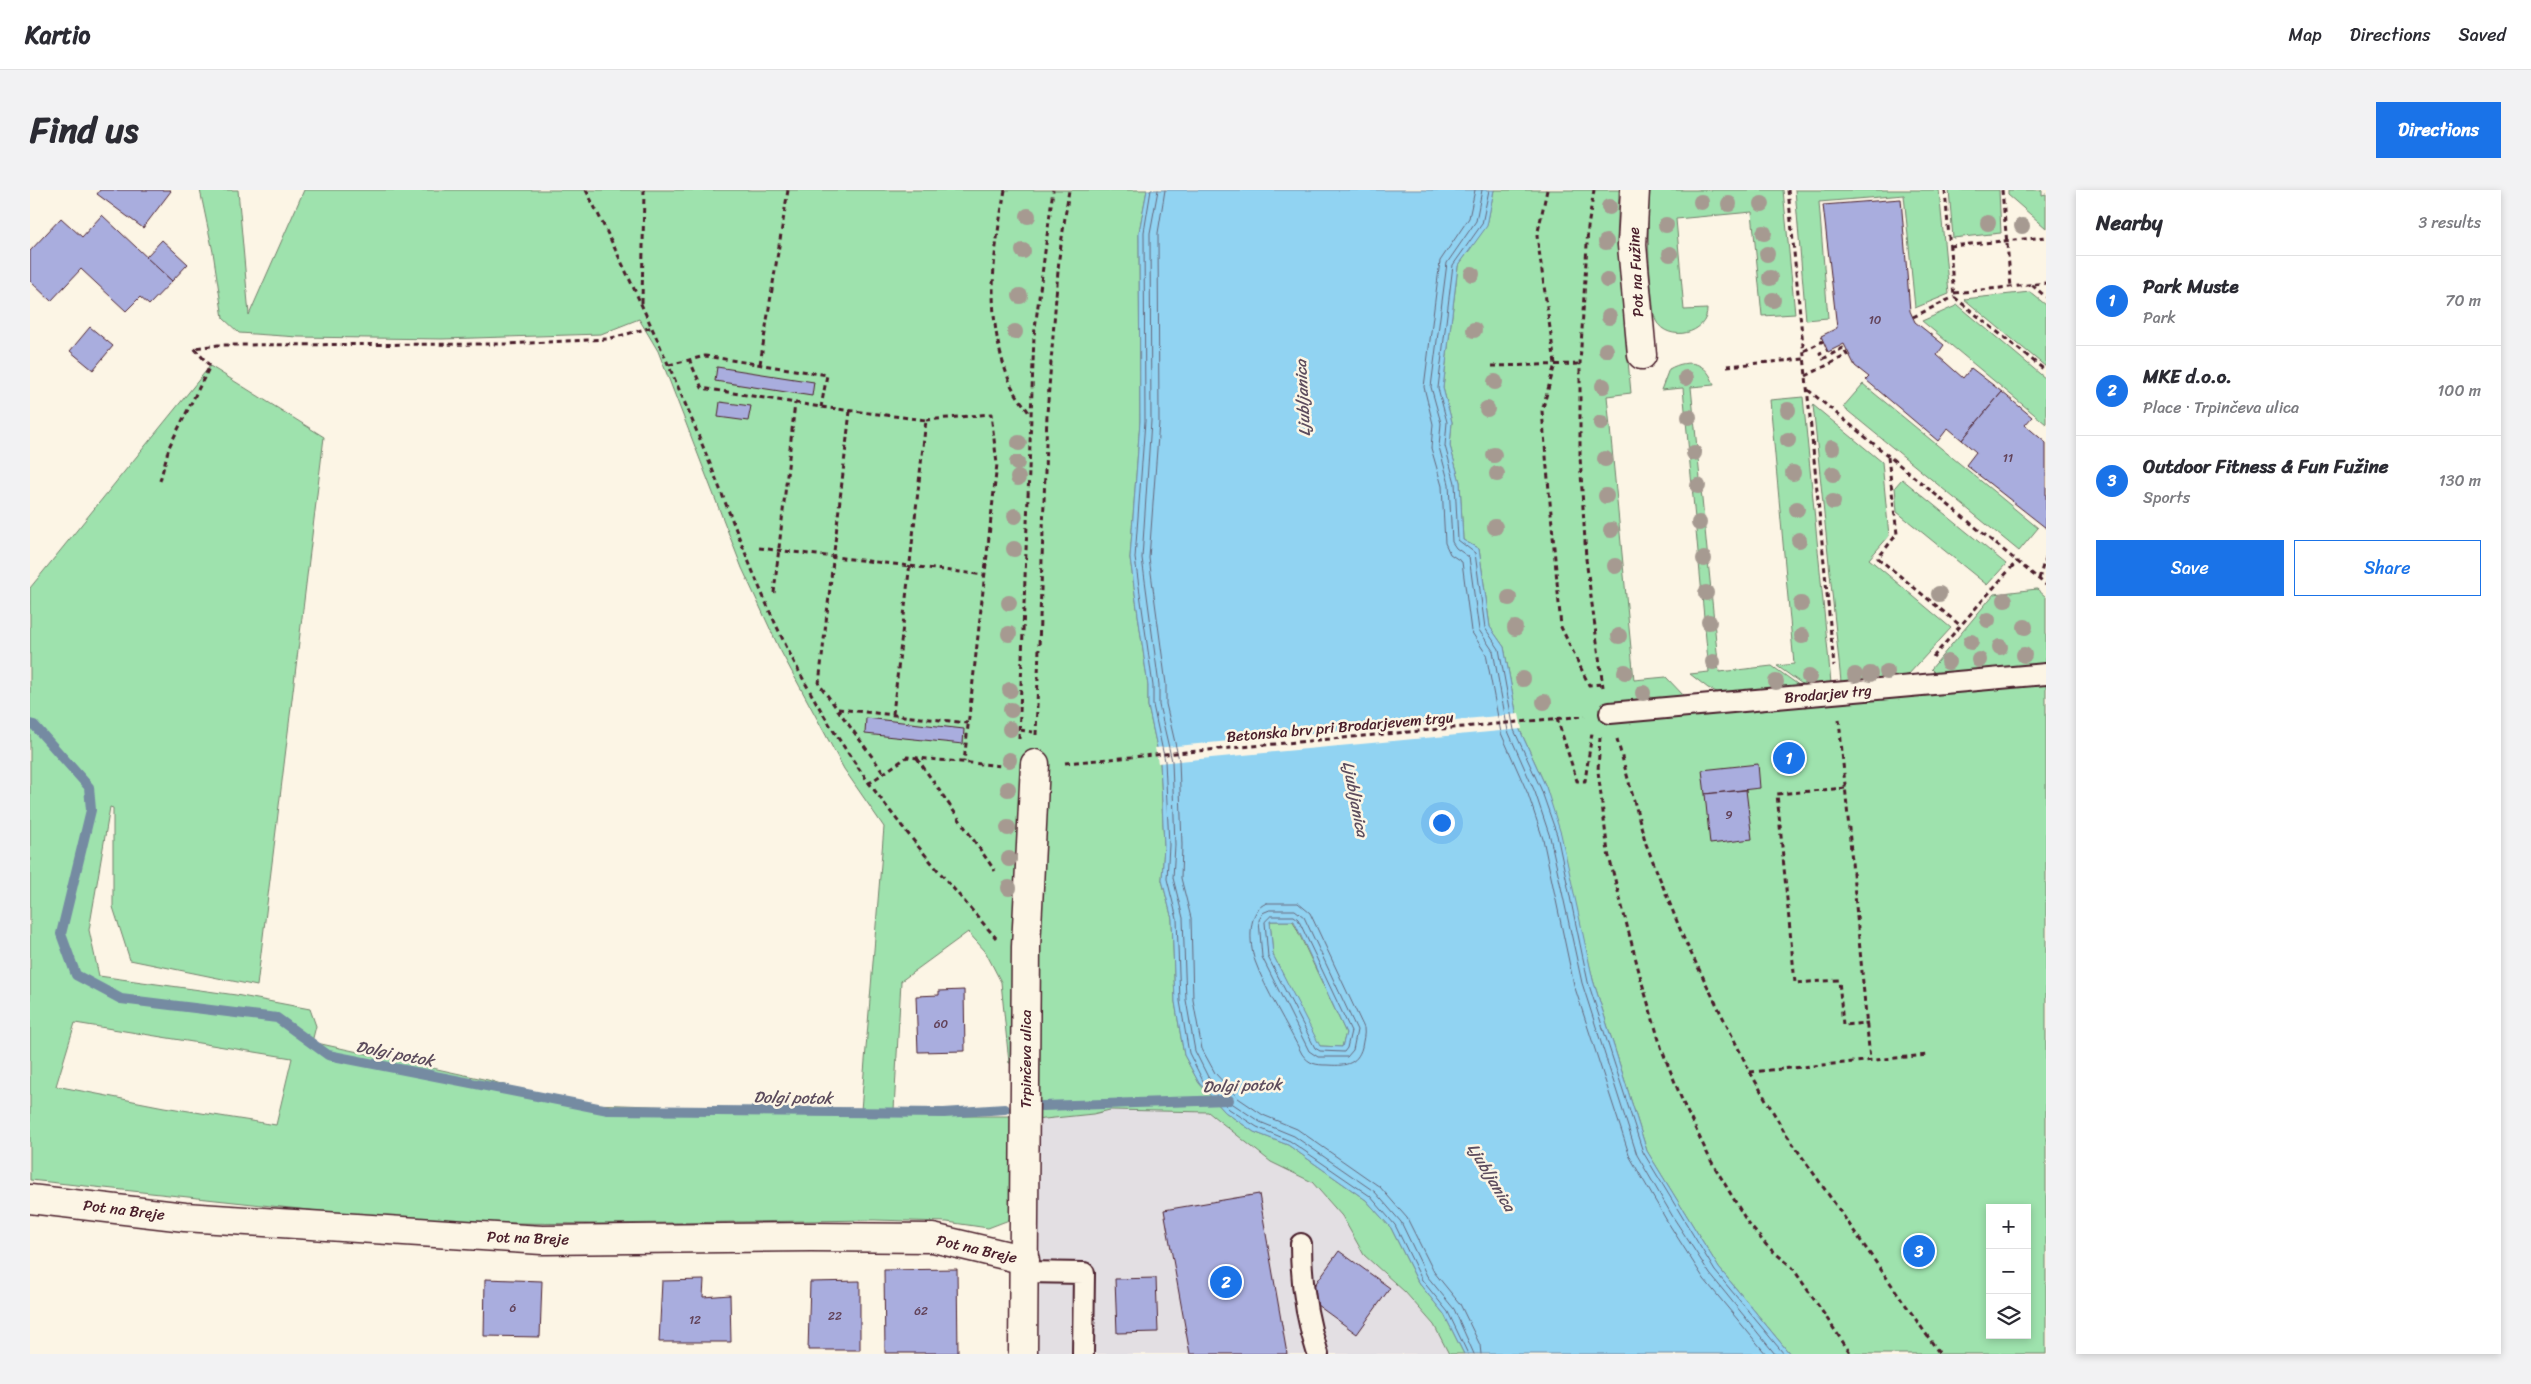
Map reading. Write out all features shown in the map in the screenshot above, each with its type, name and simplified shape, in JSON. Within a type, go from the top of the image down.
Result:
[{"type":"street","name":"Pot na Fužine","points":[[1635,190],[1632,245],[1642,355]]},
{"type":"street","name":"Trpinčeva ulica","points":[[1022,765],[1026,947],[1023,1354]]},
{"type":"street","name":"Pot na Breje","points":[[30,1199],[185,1217],[542,1240],[811,1237],[933,1238],[1025,1266]]},
{"type":"lane","name":"Brodarjev trg","points":[[1602,719],[1837,693],[2046,674]]},
{"type":"lane","points":[[1301,1244],[1302,1278],[1310,1327],[1318,1354]]},
{"type":"lane","points":[[1025,1266],[1084,1273],[1084,1354]]},
{"type":"path","points":[[586,190],[653,327],[745,554],[801,675],[868,784],[999,942]]},
{"type":"path","points":[[642,304],[644,190]]},
{"type":"path","points":[[760,364],[788,190]]},
{"type":"path","points":[[1005,190],[993,256],[992,299],[997,335],[1009,382],[1030,414]]},
{"type":"path","points":[[1053,190],[1034,336],[1020,730],[1036,732],[1047,414],[1059,258],[1069,190]]},
{"type":"path","points":[[1547,190],[1537,236],[1555,364],[1542,411],[1561,628],[1589,685],[1603,684]]},
{"type":"path","points":[[1594,190],[1588,227],[1580,364],[1580,456],[1586,559],[1603,684],[1598,771],[1608,853],[1622,915],[1662,1050],[1684,1105],[1710,1159],[1748,1223],[1768,1247],[1792,1267],[1851,1354]]},
{"type":"path","points":[[1788,190],[1837,693],[1870,1060]]},
{"type":"path","points":[[1945,190],[1954,295],[2046,371]]},
{"type":"path","points":[[2002,190],[2011,287]]},
{"type":"path","points":[[1950,246],[2046,237]]},
{"type":"path","points":[[1913,317],[1954,295],[2046,283]]},
{"type":"path","points":[[2031,285],[2046,297]]},
{"type":"path","points":[[160,481],[168,447],[210,366],[194,348],[218,345],[517,343],[608,339],[653,327]]},
{"type":"path","points":[[1804,351],[1823,341]]},
{"type":"path","points":[[1806,376],[1847,355],[1843,348],[1823,359],[1820,353],[1827,350]]},
{"type":"path","points":[[669,365],[705,356],[827,375],[821,407]]},
{"type":"path","points":[[689,359],[702,388],[821,407],[926,420],[991,414],[997,464],[964,762]]},
{"type":"path","points":[[1727,366],[1804,360]]},
{"type":"path","points":[[1492,366],[1580,364]]},
{"type":"path","points":[[1808,390],[2046,585]]},
{"type":"path","points":[[774,593],[795,403]]},
{"type":"path","points":[[850,411],[819,684],[884,773],[868,784]]},
{"type":"path","points":[[893,714],[926,420]]},
{"type":"path","points":[[1888,456],[1897,534],[1878,558],[1961,626]]},
{"type":"path","points":[[758,548],[985,575]]},
{"type":"path","points":[[2039,580],[2046,555]]},
{"type":"path","points":[[1907,687],[2017,561]]},
{"type":"path","points":[[838,709],[968,722]]},
{"type":"path","points":[[1556,718],[1577,781],[1584,781],[1593,724]]},
{"type":"path","name":"Betonska brv pri Brodarjevem trgu","points":[[884,773],[906,757],[1022,765],[1124,758],[1556,718],[1602,719]]},
{"type":"path","points":[[1602,719],[1646,844],[1684,939],[1750,1072],[1784,1132],[1940,1354]]},
{"type":"path","points":[[917,758],[995,871]]},
{"type":"path","points":[[1845,788],[1777,794],[1794,973],[1795,983],[1839,980],[1843,1025],[1868,1023]]},
{"type":"path","points":[[1750,1072],[1927,1055]]},
{"type":"shaded area","points":[[1110,1110],[1208,1112],[1271,1162],[1312,1182],[1342,1216],[1364,1255],[1405,1292],[1434,1325],[1449,1354],[1034,1354],[1035,1120],[1093,1114]]},
{"type":"green space","points":[[200,190],[238,190],[249,315],[304,190],[1147,190],[1139,232],[1140,421],[1130,558],[1148,686],[1148,706],[1160,761],[1164,845],[1162,880],[1172,919],[1175,1002],[1184,1055],[1199,1083],[1225,1112],[1254,1132],[1288,1145],[1366,1200],[1391,1228],[1418,1282],[1444,1314],[1464,1354],[1449,1354],[1434,1325],[1405,1292],[1364,1255],[1342,1216],[1312,1182],[1271,1162],[1208,1112],[1110,1110],[1093,1114],[1035,1120],[1035,1060],[1009,1063],[1001,982],[985,951],[968,932],[901,981],[894,1110],[861,1110],[884,827],[844,769],[778,646],[742,568],[658,351],[639,319],[601,334],[442,339],[298,337],[239,333],[223,318],[213,252]]},
{"type":"green space","points":[[1494,190],[1619,190],[1617,241],[1631,393],[1607,396],[1634,680],[1666,677],[1685,697],[1719,693],[1708,688],[1690,674],[1709,672],[1683,388],[1661,390],[1669,369],[1683,364],[1690,363],[1702,367],[1711,377],[1714,385],[1691,387],[1719,672],[1772,666],[1800,686],[1805,686],[1777,666],[1794,664],[1770,400],[1803,397],[1831,683],[1841,682],[1813,405],[1882,462],[1889,536],[1869,559],[1951,628],[1907,676],[1936,674],[1931,669],[1994,594],[2037,589],[2046,597],[2046,1354],[1790,1354],[1719,1268],[1647,1151],[1593,980],[1546,787],[1519,728],[1504,647],[1490,627],[1479,549],[1463,540],[1460,482],[1450,446],[1452,422],[1443,388],[1458,266],[1487,225]]},
{"type":"green space","points":[[1650,190],[1783,190],[1795,314],[1762,316],[1752,212],[1676,219],[1684,310],[1707,309],[1706,318],[1701,325],[1686,333],[1669,332],[1662,328],[1654,315],[1651,282],[1648,229]]},
{"type":"green space","points":[[1795,190],[1939,190],[1949,294],[1915,308],[1904,195],[1819,202],[1828,318],[1806,320]]},
{"type":"green space","points":[[1949,190],[1999,190],[2001,233],[1953,238]]},
{"type":"green space","points":[[2008,190],[2042,190],[2042,195],[2046,194],[2046,228],[2008,195]]},
{"type":"green space","points":[[2030,292],[2046,305],[2046,367],[1964,299]]},
{"type":"green space","points":[[1958,305],[2046,379],[2046,424],[1922,321]]},
{"type":"green space","points":[[210,366],[324,437],[257,986],[130,960],[113,907],[113,808],[110,807],[89,930],[99,976],[236,995],[310,1009],[316,1026],[312,1042],[488,1080],[563,1103],[739,1109],[861,1116],[1015,1116],[1014,1207],[1009,1220],[988,1228],[947,1222],[874,1220],[599,1224],[420,1222],[30,1180],[30,588]],"holes":[[[75,1023],[292,1058],[276,1125],[164,1107],[56,1086]]]},
{"type":"green space","points":[[1863,384],[2038,528],[2019,551],[1843,407]]},
{"type":"green space","points":[[1902,479],[2006,564],[1987,585],[1897,512],[1895,487]]},
{"type":"green space","points":[[1270,921],[1293,921],[1346,1033],[1342,1047],[1319,1046],[1273,955]]},
{"type":"water","name":"Ljubljanica","points":[[1147,190],[1494,190],[1487,226],[1458,266],[1443,388],[1452,422],[1450,446],[1460,482],[1463,540],[1479,549],[1490,627],[1504,647],[1519,728],[1546,787],[1561,834],[1593,980],[1647,1151],[1719,1268],[1790,1354],[1464,1354],[1444,1314],[1418,1282],[1391,1228],[1366,1200],[1288,1145],[1254,1132],[1225,1112],[1199,1083],[1184,1055],[1175,1002],[1172,919],[1162,880],[1164,845],[1160,761],[1148,706],[1148,686],[1130,558],[1140,421],[1139,232]],"holes":[[[1270,921],[1294,921],[1346,1033],[1342,1047],[1320,1046],[1273,955]]]},
{"type":"pier","points":[[1519,714],[1522,729],[1158,763],[1155,748]]},
{"type":"building","points":[[100,190],[171,191],[143,228],[97,194]]},
{"type":"building","points":[[1901,199],[1910,311],[1915,322],[1944,345],[1937,355],[1963,378],[1971,368],[2002,392],[1962,440],[1948,428],[1938,441],[1866,380],[1869,377],[1855,366],[1844,344],[1828,352],[1821,336],[1837,328],[1823,205]]},
{"type":"building","points":[[102,215],[172,281],[149,305],[140,297],[126,311],[81,269],[51,301],[30,281],[30,251],[61,218],[82,237]]},
{"type":"building","points":[[162,240],[188,264],[172,281],[146,257]]},
{"type":"building","points":[[90,327],[113,346],[93,370],[70,351]]},
{"type":"building","points":[[717,367],[814,382],[812,396],[715,381]]},
{"type":"building","points":[[2002,392],[2032,417],[2025,425],[2046,443],[2046,528],[1966,465],[1976,452],[1962,440]]},
{"type":"building","points":[[720,402],[751,406],[748,421],[718,417]]},
{"type":"building","points":[[866,718],[964,729],[963,744],[865,734]]},
{"type":"building","points":[[1758,764],[1760,788],[1705,794],[1702,770]]},
{"type":"building","points":[[1746,790],[1752,839],[1710,844],[1705,794]]},
{"type":"building","points":[[964,990],[965,1051],[918,1052],[916,996],[939,995],[939,991]]},
{"type":"building","points":[[1259,1194],[1287,1354],[1190,1354],[1164,1210]]},
{"type":"building","points":[[1339,1251],[1390,1288],[1357,1334],[1306,1297]]},
{"type":"building","points":[[957,1269],[958,1353],[885,1353],[884,1270]]},
{"type":"building","points":[[1156,1278],[1158,1332],[1117,1333],[1115,1279]]},
{"type":"building","points":[[485,1279],[542,1281],[540,1337],[484,1336]]},
{"type":"building","points":[[704,1280],[703,1297],[730,1295],[731,1342],[659,1342],[662,1281]]},
{"type":"building","points":[[860,1281],[860,1350],[808,1350],[810,1282]]},
{"type":"waterway","name":"Dolgi potok","points":[[30,724],[34,725],[89,787],[91,810],[61,934],[76,975],[121,999],[277,1018],[328,1055],[608,1110],[944,1113],[1005,1109]]},
{"type":"waterway","name":"Dolgi potok","points":[[1042,1106],[1229,1100]]},
{"type":"place","name":"Park Muste","points":[[1789,758]]},
{"type":"place","name":"Outdoor Fitness & Fun Fužine","points":[[1919,1251]]},
{"type":"place","name":"MKE d.o.o.","points":[[1226,1282]]}]
